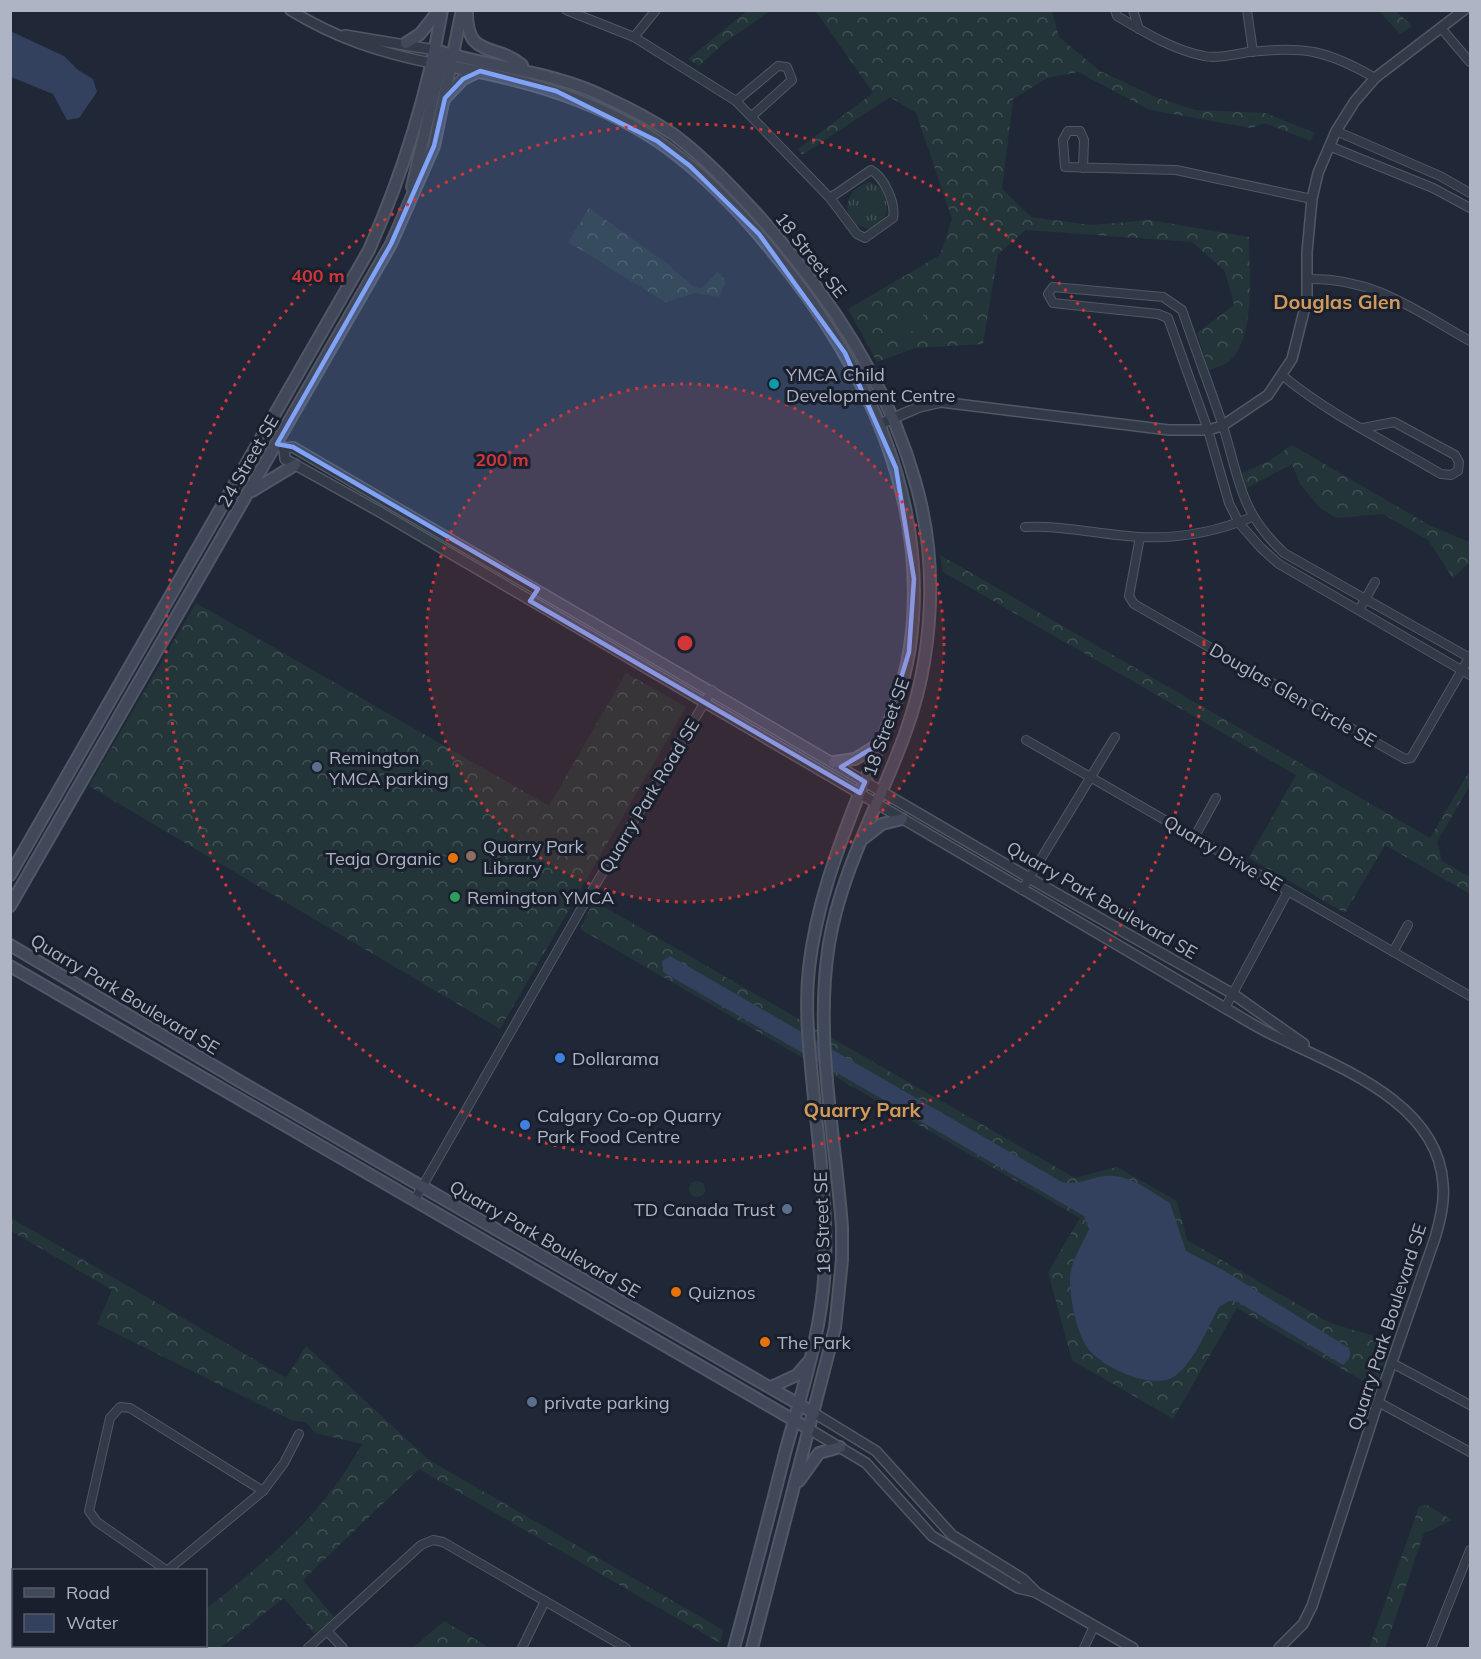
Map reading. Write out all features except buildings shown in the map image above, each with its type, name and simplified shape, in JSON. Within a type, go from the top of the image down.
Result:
[{"type":"main road","points":[[406,43],[420,34],[441,10]]},
{"type":"main road","name":"24 Street SE","points":[[10,906],[249,492],[280,446],[386,253],[411,202],[434,146],[445,98],[444,62],[435,50],[441,10]]},
{"type":"main road","name":"24 Street SE","points":[[10,875],[369,250],[444,62],[462,10]]},
{"type":"main road","points":[[467,10],[467,29],[473,42],[486,50],[518,62],[527,69]]},
{"type":"main road","name":"18 Street SE","points":[[435,50],[444,62],[515,79],[580,100],[647,135],[690,166],[759,234],[795,278],[845,353],[880,424],[905,501],[914,579],[909,652],[896,703],[832,865],[818,909],[808,975],[808,1052],[825,1228],[822,1307],[812,1358],[734,1648]]},
{"type":"main road","points":[[411,202],[412,184],[444,62]]},
{"type":"main road","name":"18 Street SE","points":[[444,62],[527,69],[606,97],[672,134],[708,164],[772,231],[826,299],[854,344],[893,418],[915,480],[922,508],[929,561],[929,610],[924,666],[918,693],[837,908],[825,974],[824,1019],[838,1175],[842,1260],[835,1328],[752,1648]]},
{"type":"main road","points":[[445,98],[463,80],[480,71]]},
{"type":"main road","points":[[249,492],[295,465]]},
{"type":"main road","points":[[834,762],[855,759],[881,743]]},
{"type":"main road","points":[[860,843],[876,827],[902,819]]},
{"type":"main road","name":"Quarry Park Boulevard SE","points":[[10,945],[235,1079],[814,1413]]},
{"type":"main road","name":"Quarry Park Boulevard SE","points":[[11,967],[809,1429]]},
{"type":"main road","points":[[771,1388],[797,1375],[812,1358]]},
{"type":"main road","points":[[792,1491],[819,1453],[840,1447]]},
{"type":"street","points":[[290,10],[370,49],[444,62]]},
{"type":"street","points":[[566,10],[634,37],[736,101],[830,198],[857,234],[865,238],[893,218],[895,211],[880,175],[871,170],[830,198]]},
{"type":"street","points":[[634,37],[656,10]]},
{"type":"street","points":[[1115,10],[1117,16],[1139,29],[1175,47],[1206,57],[1307,48],[1346,61],[1375,78]]},
{"type":"street","points":[[1134,10],[1139,29]]},
{"type":"street","points":[[1247,10],[1253,52]]},
{"type":"street","points":[[880,424],[919,407],[941,402],[1169,430],[1208,430],[1222,426],[1268,395],[1283,376],[1292,359],[1305,310],[1312,199],[1336,130],[1355,101],[1375,78],[1464,10]]},
{"type":"street","points":[[1441,28],[1470,62]]},
{"type":"street","points":[[339,35],[406,43],[435,50]]},
{"type":"street","points":[[736,101],[778,66],[787,67],[792,80],[752,116]]},
{"type":"street","points":[[1336,130],[1440,176],[1470,193]]},
{"type":"street","points":[[1083,168],[1084,140],[1080,131],[1068,131],[1064,140],[1065,167],[1083,168],[1176,170],[1312,199]]},
{"type":"street","points":[[1329,146],[1433,188],[1470,206]]},
{"type":"street","points":[[1307,279],[1330,278],[1356,282],[1386,294],[1470,341]]},
{"type":"street","points":[[1467,673],[1279,564],[1260,548],[1239,523],[1229,503],[1208,430],[1168,318],[1158,314],[1053,303],[1048,294],[1053,287],[1162,297],[1182,310],[1222,426],[1242,495],[1252,517],[1284,553],[1470,657]]},
{"type":"street","points":[[1107,310],[1108,293]]},
{"type":"street","points":[[1168,318],[1182,310]]},
{"type":"street","points":[[1283,376],[1302,392],[1363,428],[1441,474],[1451,475],[1458,471],[1459,462],[1455,455],[1394,422],[1363,428]]},
{"type":"street","points":[[712,690],[705,703],[285,459],[280,446],[293,447],[712,690],[865,782]]},
{"type":"street","points":[[1025,527],[1047,526],[1140,537],[1188,535],[1224,529],[1252,517]]},
{"type":"street","name":"Douglas Glen Circle SE","points":[[1140,537],[1129,596],[1134,604],[1405,759],[1411,758],[1467,673],[1470,657]]},
{"type":"street","points":[[1359,610],[1375,582]]},
{"type":"street","points":[[530,601],[538,589]]},
{"type":"street","name":"Quarry Park Road SE","points":[[414,1201],[584,904],[705,703],[860,793]]},
{"type":"street","points":[[1022,890],[1031,879],[1114,737]]},
{"type":"street","name":"Quarry Drive SE","points":[[1026,740],[1470,996]]},
{"type":"street","name":"Quarry Park Boulevard SE","points":[[865,782],[1233,994],[1318,1055],[1389,1096],[1417,1122],[1436,1153],[1443,1183],[1442,1213],[1435,1238],[1378,1402],[1312,1606],[1303,1624],[1279,1648]]},
{"type":"street","name":"Quarry Park Boulevard SE","points":[[860,793],[876,805],[1225,1008],[1273,1035],[1318,1055]]},
{"type":"street","points":[[1195,836],[1216,798]]},
{"type":"street","points":[[1225,1008],[1288,891]]},
{"type":"street","points":[[1393,952],[1408,925]]},
{"type":"street","points":[[1392,1363],[1470,1405]]},
{"type":"street","points":[[1378,1402],[1470,1452]]},
{"type":"street","points":[[166,1569],[97,1522],[89,1510],[110,1418],[114,1411],[120,1407],[130,1408],[263,1491]]},
{"type":"street","name":"Quarry Park Boulevard SE","points":[[814,1413],[876,1451],[952,1535],[1023,1579],[1037,1593],[1133,1648]]},
{"type":"street","name":"Quarry Park Boulevard SE","points":[[809,1429],[866,1462],[932,1536],[1018,1588],[1037,1593]]},
{"type":"street","points":[[168,1569],[263,1491],[284,1463],[299,1434]]},
{"type":"street","points":[[308,1648],[421,1545],[433,1540],[443,1542],[626,1648]]},
{"type":"street","points":[[1431,1648],[1470,1550]]},
{"type":"street","points":[[522,1648],[545,1601]]},
{"type":"street","points":[[1084,1648],[1094,1626]]},
{"type":"street","points":[[328,1632],[343,1648]]},
{"type":"highlighted area","points":[[480,71],[556,91],[657,141],[690,166],[759,234],[845,353],[896,468],[914,579],[909,652],[881,743],[841,767],[865,782],[860,793],[530,601],[538,589],[293,447],[277,444],[391,244],[434,146],[445,98],[463,79]]},
{"type":"green space","points":[[815,10],[1052,11],[1059,37],[1100,71],[1158,98],[1195,110],[1265,113],[1315,133],[1310,141],[1265,123],[1251,128],[1150,110],[1078,72],[1047,78],[1013,99],[1002,189],[1031,217],[1091,225],[1150,220],[1249,237],[1249,304],[1243,339],[1237,353],[1227,363],[1209,370],[1197,333],[1234,305],[1225,271],[1192,242],[1026,230],[998,254],[983,344],[915,348],[877,362],[848,309],[940,255],[952,219],[916,113],[890,97],[802,155],[798,149],[873,93]]},
{"type":"green space","points":[[747,11],[770,11],[724,43],[699,66],[688,59]]},
{"type":"green space","points":[[1379,11],[1396,11],[1412,26],[1400,34]]},
{"type":"green space","points":[[869,182],[882,188],[887,207],[885,218],[869,229],[853,221],[847,207],[852,193]]},
{"type":"green space","points":[[589,208],[665,262],[694,287],[702,288],[718,271],[726,282],[719,297],[696,293],[665,302],[568,242]]},
{"type":"green space","points":[[921,309],[927,325],[893,339],[886,323]]},
{"type":"green space","points":[[1292,445],[1429,525],[1469,542],[1470,540],[1470,562],[1453,578],[1428,540],[1383,514],[1336,518],[1320,508],[1300,484],[1292,464],[1245,489],[1240,474],[1269,461]]},
{"type":"green space","points":[[940,555],[1430,838],[1470,770],[1470,785],[1437,842],[1442,861],[1470,877],[1470,894],[1385,845],[1345,913],[1249,858],[1296,775],[943,572]]},
{"type":"green space","points":[[196,603],[549,806],[626,673],[686,707],[500,1029],[89,786]]},
{"type":"green space","points":[[594,901],[1075,1178],[1117,1167],[1177,1201],[1187,1240],[1330,1323],[1391,1341],[1375,1388],[1237,1308],[1173,1419],[1072,1360],[1048,1272],[1080,1218],[580,929]]},
{"type":"green space","points":[[697,1181],[703,1183],[705,1189],[703,1195],[697,1197],[691,1195],[689,1189],[691,1183]]},
{"type":"green space","points":[[11,1218],[286,1378],[306,1346],[429,1460],[723,1630],[720,1643],[419,1469],[303,1580],[334,1617],[315,1634],[284,1598],[220,1648],[156,1648],[207,1647],[207,1608],[293,1535],[329,1494],[362,1444],[315,1433],[306,1422],[293,1421],[97,1324],[112,1290],[11,1231]]},
{"type":"green space","points":[[1425,1504],[1452,1520],[1424,1533],[1385,1648],[1369,1648],[1419,1507]]},
{"type":"green space","points":[[444,1621],[490,1648],[413,1648]]},
{"type":"water","points":[[10,31],[64,56],[78,70],[93,79],[97,92],[79,118],[67,120],[53,94],[11,77]]},
{"type":"water","points":[[670,956],[1062,1182],[1072,1183],[1113,1176],[1131,1180],[1147,1188],[1170,1203],[1186,1251],[1223,1270],[1349,1348],[1348,1359],[1343,1365],[1238,1302],[1229,1301],[1219,1307],[1195,1353],[1175,1376],[1165,1380],[1140,1379],[1102,1361],[1086,1346],[1079,1332],[1071,1291],[1070,1277],[1073,1262],[1089,1229],[1084,1216],[663,972],[662,961]]},
{"type":"place","name":"YMCA Child Development Centre","points":[[774,384]]},
{"type":"place","name":"Remington YMCA parking","points":[[317,767]]},
{"type":"place","name":"Quarry Park Library","points":[[471,856]]},
{"type":"place","name":"Teaja Organic","points":[[453,858]]},
{"type":"place","name":"Remington YMCA","points":[[455,897]]},
{"type":"place","name":"Dollarama","points":[[560,1058]]},
{"type":"place","name":"Calgary Co-op Quarry Park Food Centre","points":[[525,1125]]},
{"type":"place","name":"TD Canada Trust","points":[[787,1209]]},
{"type":"place","name":"Quiznos","points":[[676,1292]]},
{"type":"place","name":"The Park","points":[[765,1342]]},
{"type":"place","name":"private parking","points":[[532,1402]]},
{"type":"district","name":"Douglas Glen","points":[[1337,301]]},
{"type":"district","name":"Quarry Park","points":[[862,1109]]}]
